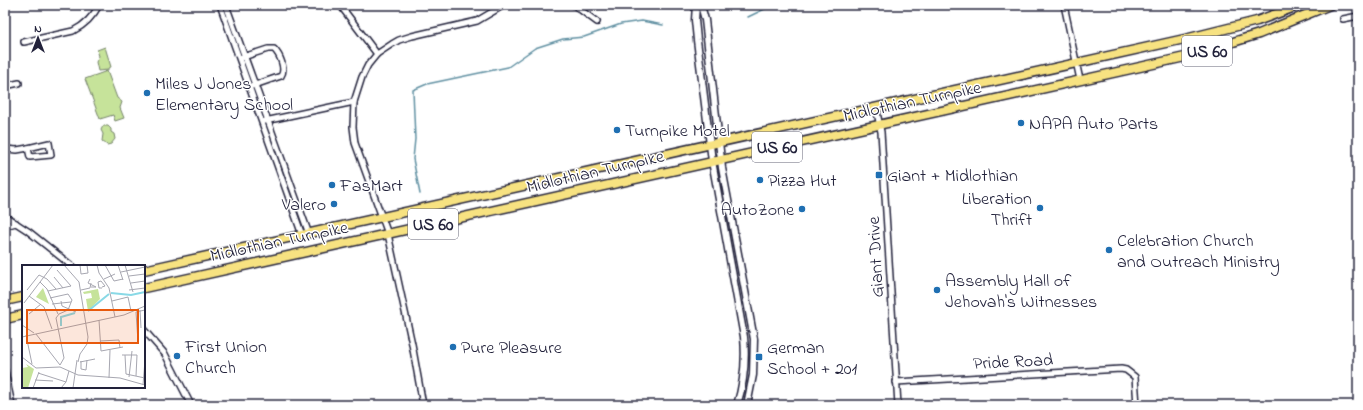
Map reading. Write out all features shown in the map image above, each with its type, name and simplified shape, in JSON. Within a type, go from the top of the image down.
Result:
[{"type":"main road","name":"Midlothian Turnpike","points":[[145,270],[1207,34],[1257,21],[1280,9],[1300,5]]},
{"type":"main road","name":"Midlothian Turnpike","points":[[145,288],[1184,57],[1260,34],[1330,5]]},
{"type":"main road","points":[[5,301],[22,297]]},
{"type":"main road","points":[[5,319],[22,315]]},
{"type":"street","points":[[24,42],[73,31],[90,19],[99,5]]},
{"type":"street","points":[[220,5],[262,122],[306,234]]},
{"type":"street","points":[[226,5],[256,85],[306,234]]},
{"type":"street","points":[[340,5],[377,54]]},
{"type":"street","points":[[423,405],[412,344],[388,234],[357,149],[353,126],[354,102],[362,77],[368,65],[377,54],[399,40],[477,21],[504,5]]},
{"type":"street","points":[[574,5],[597,22]]},
{"type":"street","points":[[696,5],[696,27],[709,144],[744,337],[745,360],[743,382],[737,405]]},
{"type":"street","points":[[701,5],[705,20],[721,159],[754,348],[753,375],[746,405]]},
{"type":"street","points":[[1064,5],[1080,80]]},
{"type":"street","points":[[1343,20],[1358,16]]},
{"type":"street","points":[[239,58],[268,49],[274,49],[278,53],[283,67],[283,74],[281,76],[249,87]]},
{"type":"street","points":[[5,86],[19,83]]},
{"type":"street","points":[[262,122],[354,102]]},
{"type":"street","name":"Giant Drive","points":[[876,107],[880,124],[898,405]]},
{"type":"street","points":[[5,149],[17,150],[49,143],[51,155],[30,157],[28,148]]},
{"type":"street","points":[[5,216],[71,265]]},
{"type":"street","points":[[5,226],[16,223]]},
{"type":"street","points":[[60,257],[65,265]]},
{"type":"street","points":[[740,311],[748,309]]},
{"type":"street","points":[[145,331],[167,358],[190,405]]},
{"type":"street","name":"Pride Road","points":[[896,382],[1121,369],[1126,370],[1135,378],[1137,405]]},
{"type":"street","points":[[5,371],[12,405]]},
{"type":"green space","points":[[105,47],[111,67],[108,68],[108,70],[98,71],[96,62],[99,56],[97,50]]},
{"type":"green space","points":[[107,71],[117,98],[122,102],[120,108],[124,118],[115,121],[113,115],[100,119],[85,79]]},
{"type":"green space","points":[[103,126],[108,126],[114,134],[115,139],[111,144],[107,145],[102,141],[103,134],[101,130]]},
{"type":"waterway","points":[[748,17],[773,5]]},
{"type":"waterway","points":[[420,194],[413,159],[415,139],[413,90],[427,84],[508,67],[535,48],[563,39],[584,37],[621,24],[642,21],[663,25]]},
{"type":"place","name":"Miles J Jones Elementary School","points":[[147,93]]},
{"type":"place","name":"NAPA Auto Parts","points":[[1021,123]]},
{"type":"place","name":"Turnpike Motel","points":[[617,130]]},
{"type":"place","name":"Giant + Midlothian","points":[[879,175]]},
{"type":"place","name":"Pizza Hut","points":[[760,180]]},
{"type":"place","name":"FasMart","points":[[332,185]]},
{"type":"place","name":"Valero","points":[[334,204]]},
{"type":"place","name":"Liberation Thrift","points":[[1040,208]]},
{"type":"place","name":"AutoZone","points":[[802,209]]},
{"type":"place","name":"Celebration Church and Outreach Ministry","points":[[1109,250]]},
{"type":"place","name":"Assembly Hall of Jehovah's Witnesses","points":[[937,290]]},
{"type":"place","name":"Pure Pleasure","points":[[453,347]]},
{"type":"place","name":"First Union Church","points":[[177,356]]},
{"type":"place","name":"German School + 201","points":[[759,357]]}]
